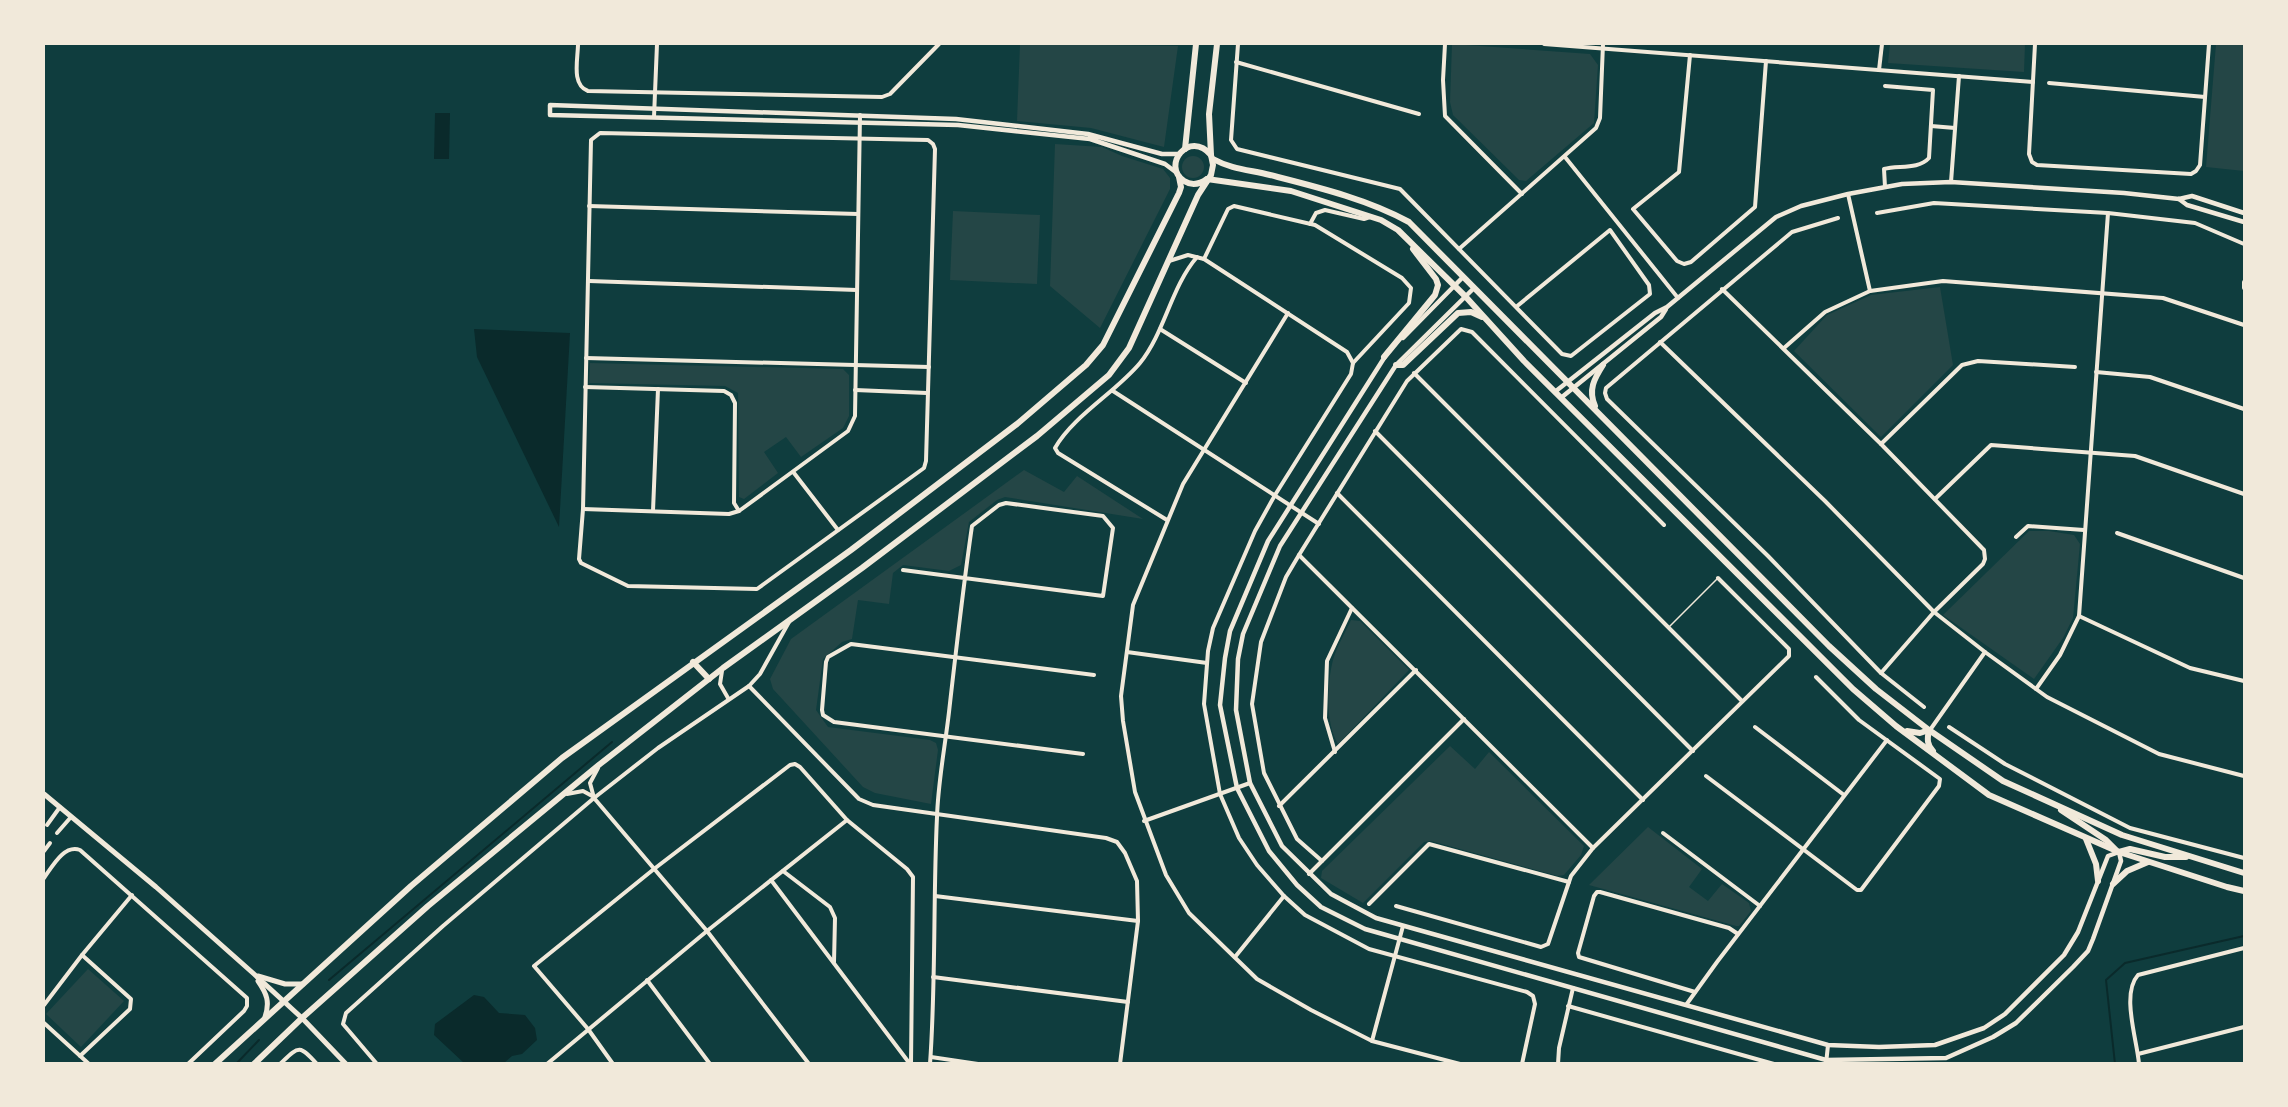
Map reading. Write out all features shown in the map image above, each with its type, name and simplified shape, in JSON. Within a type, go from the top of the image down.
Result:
[{"type":"main road","points":[[1185,149],[1196,44]]},
{"type":"main road","points":[[254,1064],[302,1018],[429,906],[600,764],[723,668],[1036,436],[1109,375],[1128,348],[1213,170],[1209,114],[1217,44]]},
{"type":"main road","points":[[215,1064],[411,886],[562,758],[851,550],[1017,424],[1086,365],[1103,345],[1179,193],[1181,187],[1175,166],[1179,154],[1185,149],[1196,146],[1207,151],[1228,167],[1270,175],[1383,208],[1409,222],[1829,646],[1876,689],[1929,730],[2003,781],[2049,802],[2122,835],[2244,873]]},
{"type":"main road","points":[[1178,175],[1191,184],[1207,179],[1291,191],[1371,217],[1398,230],[1465,296],[1524,361]]},
{"type":"main road","points":[[1384,357],[1435,295],[1438,285],[1436,279],[1398,230]]},
{"type":"main road","points":[[1396,365],[1403,364],[1458,313],[1471,312],[1480,316],[1852,689],[1946,764],[1989,795],[2086,839],[2227,887],[2244,890]]},
{"type":"main road","points":[[1598,412],[1591,393],[1594,381],[1604,365]]},
{"type":"main road","points":[[693,662],[709,679]]},
{"type":"main road","points":[[1896,726],[1910,732],[1920,733],[1929,730]]},
{"type":"main road","points":[[1929,730],[1927,738],[1929,747],[1946,764]]},
{"type":"main road","points":[[44,794],[254,974],[302,1018],[346,1064]]},
{"type":"main road","points":[[2049,802],[2106,840],[2119,852]]},
{"type":"main road","points":[[2086,839],[2096,864],[2098,881]]},
{"type":"main road","points":[[2119,852],[2130,849],[2165,856],[2194,857]]},
{"type":"main road","points":[[2113,884],[2127,871],[2148,861]]},
{"type":"main road","points":[[254,974],[280,983],[303,984]]},
{"type":"main road","points":[[254,974],[268,998],[269,1005],[265,1017]]},
{"type":"street","points":[[578,44],[577,81],[581,88],[588,91],[882,98],[890,94],[939,44]]},
{"type":"street","points":[[654,117],[657,44]]},
{"type":"street","points":[[1238,44],[1230,140],[1237,149],[1400,189],[1562,354],[1571,356],[1650,294],[1649,285],[1610,230],[1516,307]]},
{"type":"street","points":[[1444,44],[1445,116],[1522,194]]},
{"type":"street","points":[[1544,44],[1603,46],[2033,82]]},
{"type":"street","points":[[1879,70],[1882,44]]},
{"type":"street","points":[[2035,44],[2029,154],[2032,162],[2037,165],[2191,174],[2200,165],[2209,44]]},
{"type":"street","points":[[1459,249],[1596,128],[1600,118],[1603,46]]},
{"type":"street","points":[[1690,55],[1679,172],[1633,208],[1677,261],[1684,264],[1691,262],[1755,207],[1766,61]]},
{"type":"street","points":[[1236,63],[1419,114]]},
{"type":"street","points":[[1951,182],[1959,76]]},
{"type":"street","points":[[2049,83],[2205,97]]},
{"type":"street","points":[[1885,86],[1933,90],[1929,158],[1916,165],[1884,169],[1885,187]]},
{"type":"street","points":[[1178,175],[1165,164],[1090,139],[958,124],[550,115],[550,105],[956,119],[1088,134],[1162,154],[1179,154]]},
{"type":"street","points":[[583,509],[729,514],[739,511],[794,473],[848,431],[855,416],[860,115]]},
{"type":"street","points":[[1930,126],[1954,128]]},
{"type":"street","points":[[600,133],[860,138],[928,140],[935,149],[924,468],[757,589],[628,586],[581,563],[579,559],[583,509],[591,140],[600,133]]},
{"type":"street","points":[[1565,157],[1678,298]]},
{"type":"street","points":[[1556,391],[1655,313],[1667,307],[1776,217],[1801,207],[1848,194],[1902,184],[1951,182],[2092,190],[2179,199],[2192,196],[2244,213]]},
{"type":"street","points":[[1848,194],[1870,291]]},
{"type":"street","points":[[2179,199],[2187,205],[2244,222]]},
{"type":"street","points":[[1877,213],[1934,203],[2108,213],[2195,223],[2244,244]]},
{"type":"street","points":[[1204,259],[1231,206],[1310,224],[1402,278],[1411,288],[1409,303],[1353,363],[1351,375],[1275,495],[1255,531],[1213,628],[1207,663],[1204,704],[1220,794],[1239,838],[1257,865],[1284,896],[1305,915],[1369,949],[1527,992],[1533,996],[1536,1004],[1522,1064]]},
{"type":"street","points":[[589,207],[858,214]]},
{"type":"street","points":[[1310,224],[1316,213],[1325,210],[1364,219],[1371,217]]},
{"type":"street","points":[[2036,688],[2060,655],[2079,616],[2108,213]]},
{"type":"street","points":[[1838,218],[1792,232],[1606,388],[1605,393],[1607,399],[1764,552],[1881,674],[1924,707]]},
{"type":"street","points":[[1168,261],[1188,255],[1204,259],[1347,352],[1353,363]]},
{"type":"street","points":[[1167,520],[1058,453],[1055,447],[1141,361],[1197,257]]},
{"type":"street","points":[[1463,277],[1384,357],[1268,541],[1230,631],[1221,705],[1238,788],[1269,851],[1297,885],[1322,907],[1365,928],[1826,1062],[1946,1058],[2001,1033],[2016,1023],[2088,951],[2121,861],[2119,852],[2108,856],[2078,932],[2064,956],[2005,1014],[1984,1028],[1935,1045],[1879,1047],[1827,1045],[1376,918],[1331,894],[1282,846],[1250,783],[1236,710],[1236,676],[1243,634],[1280,546],[1396,365],[1474,288]]},
{"type":"street","points":[[589,281],[857,290]]},
{"type":"street","points":[[1784,348],[1825,312],[1870,291],[1943,281],[2163,298],[2244,325]]},
{"type":"street","points":[[2244,282],[2244,288]]},
{"type":"street","points":[[1722,289],[1881,444],[1984,550],[1983,564],[1934,612],[1881,674]]},
{"type":"street","points":[[1562,397],[1661,317],[1667,307]]},
{"type":"street","points":[[1288,314],[1183,484],[1133,605],[1121,696],[1135,792],[1166,875],[1189,913],[1257,979],[1372,1041],[1460,1064]]},
{"type":"street","points":[[1160,329],[1246,383]]},
{"type":"street","points":[[1322,861],[1297,839],[1264,773],[1252,704],[1261,642],[1286,577],[1375,431],[1414,373],[1457,331],[1461,329],[1472,332],[1664,525]]},
{"type":"street","points":[[1660,342],[1825,501],[1934,612],[1985,652],[2047,697],[2159,754],[2244,777]]},
{"type":"street","points":[[586,358],[929,367]]},
{"type":"street","points":[[1881,444],[1962,364],[1978,361],[2075,367]]},
{"type":"street","points":[[2096,372],[2150,377],[2244,409]]},
{"type":"street","points":[[1414,373],[1743,701]]},
{"type":"street","points":[[585,387],[724,391],[731,395],[735,403],[734,503],[739,511]]},
{"type":"street","points":[[653,511],[657,389]]},
{"type":"street","points":[[855,390],[927,393]]},
{"type":"street","points":[[1113,391],[1319,524]]},
{"type":"street","points":[[1375,431],[1693,751]]},
{"type":"street","points":[[1935,500],[1991,445],[2134,456],[2244,494]]},
{"type":"street","points":[[794,473],[837,530]]},
{"type":"street","points":[[1337,493],[1643,800]]},
{"type":"street","points":[[903,570],[965,578],[1103,596],[1113,528],[1103,516],[1006,503],[999,505],[972,526],[965,578],[955,657],[937,814],[930,1064]]},
{"type":"street","points":[[2016,537],[2028,526],[2084,530]]},
{"type":"street","points":[[2117,532],[2244,578]]},
{"type":"street","points":[[1299,555],[1593,848]]},
{"type":"street","points":[[1396,906],[1541,948],[1548,944],[1574,871],[1593,848],[1789,656],[1790,652],[1718,578]]},
{"type":"street","points":[[1335,752],[1325,718],[1327,661],[1352,608]]},
{"type":"street","points":[[2079,616],[2190,668],[2244,681]]},
{"type":"street","points":[[377,1064],[343,1024],[344,1018],[351,1009],[594,798],[658,748],[728,698],[737,695],[749,686],[759,674],[791,619]]},
{"type":"street","points":[[1083,754],[828,720],[822,710],[826,662],[828,657],[851,644],[1094,675]]},
{"type":"street","points":[[1127,652],[1207,663]]},
{"type":"street","points":[[1929,730],[1985,652]]},
{"type":"street","points":[[723,668],[719,679],[728,698]]},
{"type":"street","points":[[1279,806],[1416,670]]},
{"type":"street","points":[[1706,776],[1857,890],[1861,890],[1939,786],[1940,779],[1859,720],[1816,677]]},
{"type":"street","points":[[749,686],[859,799],[873,805],[1106,838],[1117,842],[1125,853],[1137,881],[1138,921],[1120,1064]]},
{"type":"street","points":[[1309,874],[1464,719]]},
{"type":"street","points":[[1755,727],[1844,795]]},
{"type":"street","points":[[1949,727],[2005,764],[2130,828],[2244,858]]},
{"type":"street","points":[[1686,1005],[1887,740]]},
{"type":"street","points":[[594,798],[590,783],[600,764]]},
{"type":"street","points":[[613,1064],[588,1029],[534,966],[654,869],[790,765],[795,764],[847,820],[908,868],[914,877],[911,1064]]},
{"type":"street","points":[[1144,820],[1250,783]]},
{"type":"street","points":[[563,795],[584,791],[594,798],[707,931],[808,1064]]},
{"type":"street","points":[[46,825],[60,807]]},
{"type":"street","points":[[57,833],[71,816]]},
{"type":"street","points":[[547,1064],[707,931],[847,820]]},
{"type":"street","points":[[1662,833],[1760,906]]},
{"type":"street","points":[[44,851],[50,843]]},
{"type":"street","points":[[1369,904],[1426,846],[1432,844],[1569,882]]},
{"type":"street","points":[[44,878],[64,852],[69,849],[80,850],[247,998],[244,1011],[188,1064]]},
{"type":"street","points":[[783,871],[830,907],[835,914],[834,963]]},
{"type":"street","points":[[771,880],[911,1064]]},
{"type":"street","points":[[1695,992],[1579,957],[1578,953],[1594,896],[1600,892],[1729,928],[1738,934]]},
{"type":"street","points":[[44,1005],[132,895]]},
{"type":"street","points":[[935,896],[1138,921]]},
{"type":"street","points":[[1235,957],[1284,896]]},
{"type":"street","points":[[1372,1041],[1403,926]]},
{"type":"street","points":[[2139,1064],[2130,990],[2138,975],[2244,948]]},
{"type":"street","points":[[80,1056],[130,1009],[132,1004],[131,999],[82,955]]},
{"type":"street","points":[[933,977],[1128,1002]]},
{"type":"street","points":[[648,980],[710,1064]]},
{"type":"street","points":[[1558,1064],[1573,988]]},
{"type":"street","points":[[1568,1006],[1774,1064]]},
{"type":"street","points":[[44,1023],[89,1064]]},
{"type":"street","points":[[2138,1054],[2244,1027]]},
{"type":"street","points":[[1826,1062],[1827,1045]]},
{"type":"street","points":[[280,1064],[295,1049],[304,1049],[317,1064]]},
{"type":"street","points":[[931,1057],[978,1064]]},
{"type":"lane","points":[[1668,627],[1718,578]]},
{"type":"shaded area","points":[[1020,44],[1178,46],[1164,147],[1091,128],[1017,121]]},
{"type":"shaded area","points":[[1452,44],[1590,54],[1598,65],[1594,123],[1526,181],[1519,180],[1453,115],[1450,102]]},
{"type":"shaded area","points":[[1890,44],[2025,44],[2024,72],[1888,63]]},
{"type":"shaded area","points":[[2216,44],[2244,44],[2244,171],[2206,167]]},
{"type":"shaded area","points":[[435,113],[450,113],[449,159],[434,159]]},
{"type":"shaded area","points":[[1055,144],[1102,147],[1163,169],[1170,178],[1170,189],[1100,328],[1050,286]]},
{"type":"shaded area","points":[[1193,156],[1203,163],[1204,167],[1197,177],[1193,178],[1183,171],[1182,167],[1189,157]]},
{"type":"shaded area","points":[[953,211],[1040,215],[1037,284],[950,280]]},
{"type":"shaded area","points":[[1940,287],[1953,365],[1881,437],[1794,351],[1827,315],[1871,295]]},
{"type":"shaded area","points":[[474,329],[570,333],[559,527],[477,357]]},
{"type":"shaded area","points":[[590,363],[843,369],[849,375],[849,416],[843,428],[801,457],[786,437],[764,452],[778,473],[744,499],[739,497],[738,393],[725,386],[589,383]]},
{"type":"shaded area","points":[[1024,470],[1064,492],[1077,476],[1143,519],[1005,497],[997,500],[969,522],[961,565],[949,571],[903,565],[893,573],[889,604],[858,600],[852,639],[842,642],[823,659],[816,710],[828,727],[930,740],[936,743],[938,750],[931,804],[875,793],[863,787],[773,689],[770,679],[791,639]]},
{"type":"shaded area","points":[[2029,531],[2074,535],[2080,544],[2073,618],[2063,638],[2034,679],[1943,615]]},
{"type":"shaded area","points":[[1351,620],[1360,621],[1409,670],[1338,744],[1329,714],[1329,680],[1335,655]]},
{"type":"shaded area","points":[[1450,746],[1475,769],[1489,752],[1584,846],[1581,855],[1564,875],[1558,876],[1431,841],[1424,842],[1363,903],[1321,878],[1322,871]]},
{"type":"shaded area","points":[[1648,827],[1702,869],[1689,887],[1708,901],[1722,884],[1749,903],[1751,911],[1739,926],[1589,885]]},
{"type":"shaded area","points":[[88,969],[124,1001],[81,1047],[46,1014]]},
{"type":"shaded area","points":[[474,995],[484,997],[499,1013],[525,1015],[535,1028],[537,1040],[522,1054],[512,1056],[504,1063],[464,1063],[434,1035],[435,1024]]},
{"type":"waterway","points":[[329,980],[612,742]]},
{"type":"waterway","points":[[2115,1064],[2106,980],[2125,963],[2244,936]]},
{"type":"waterway","points":[[236,1064],[259,1040]]}]
